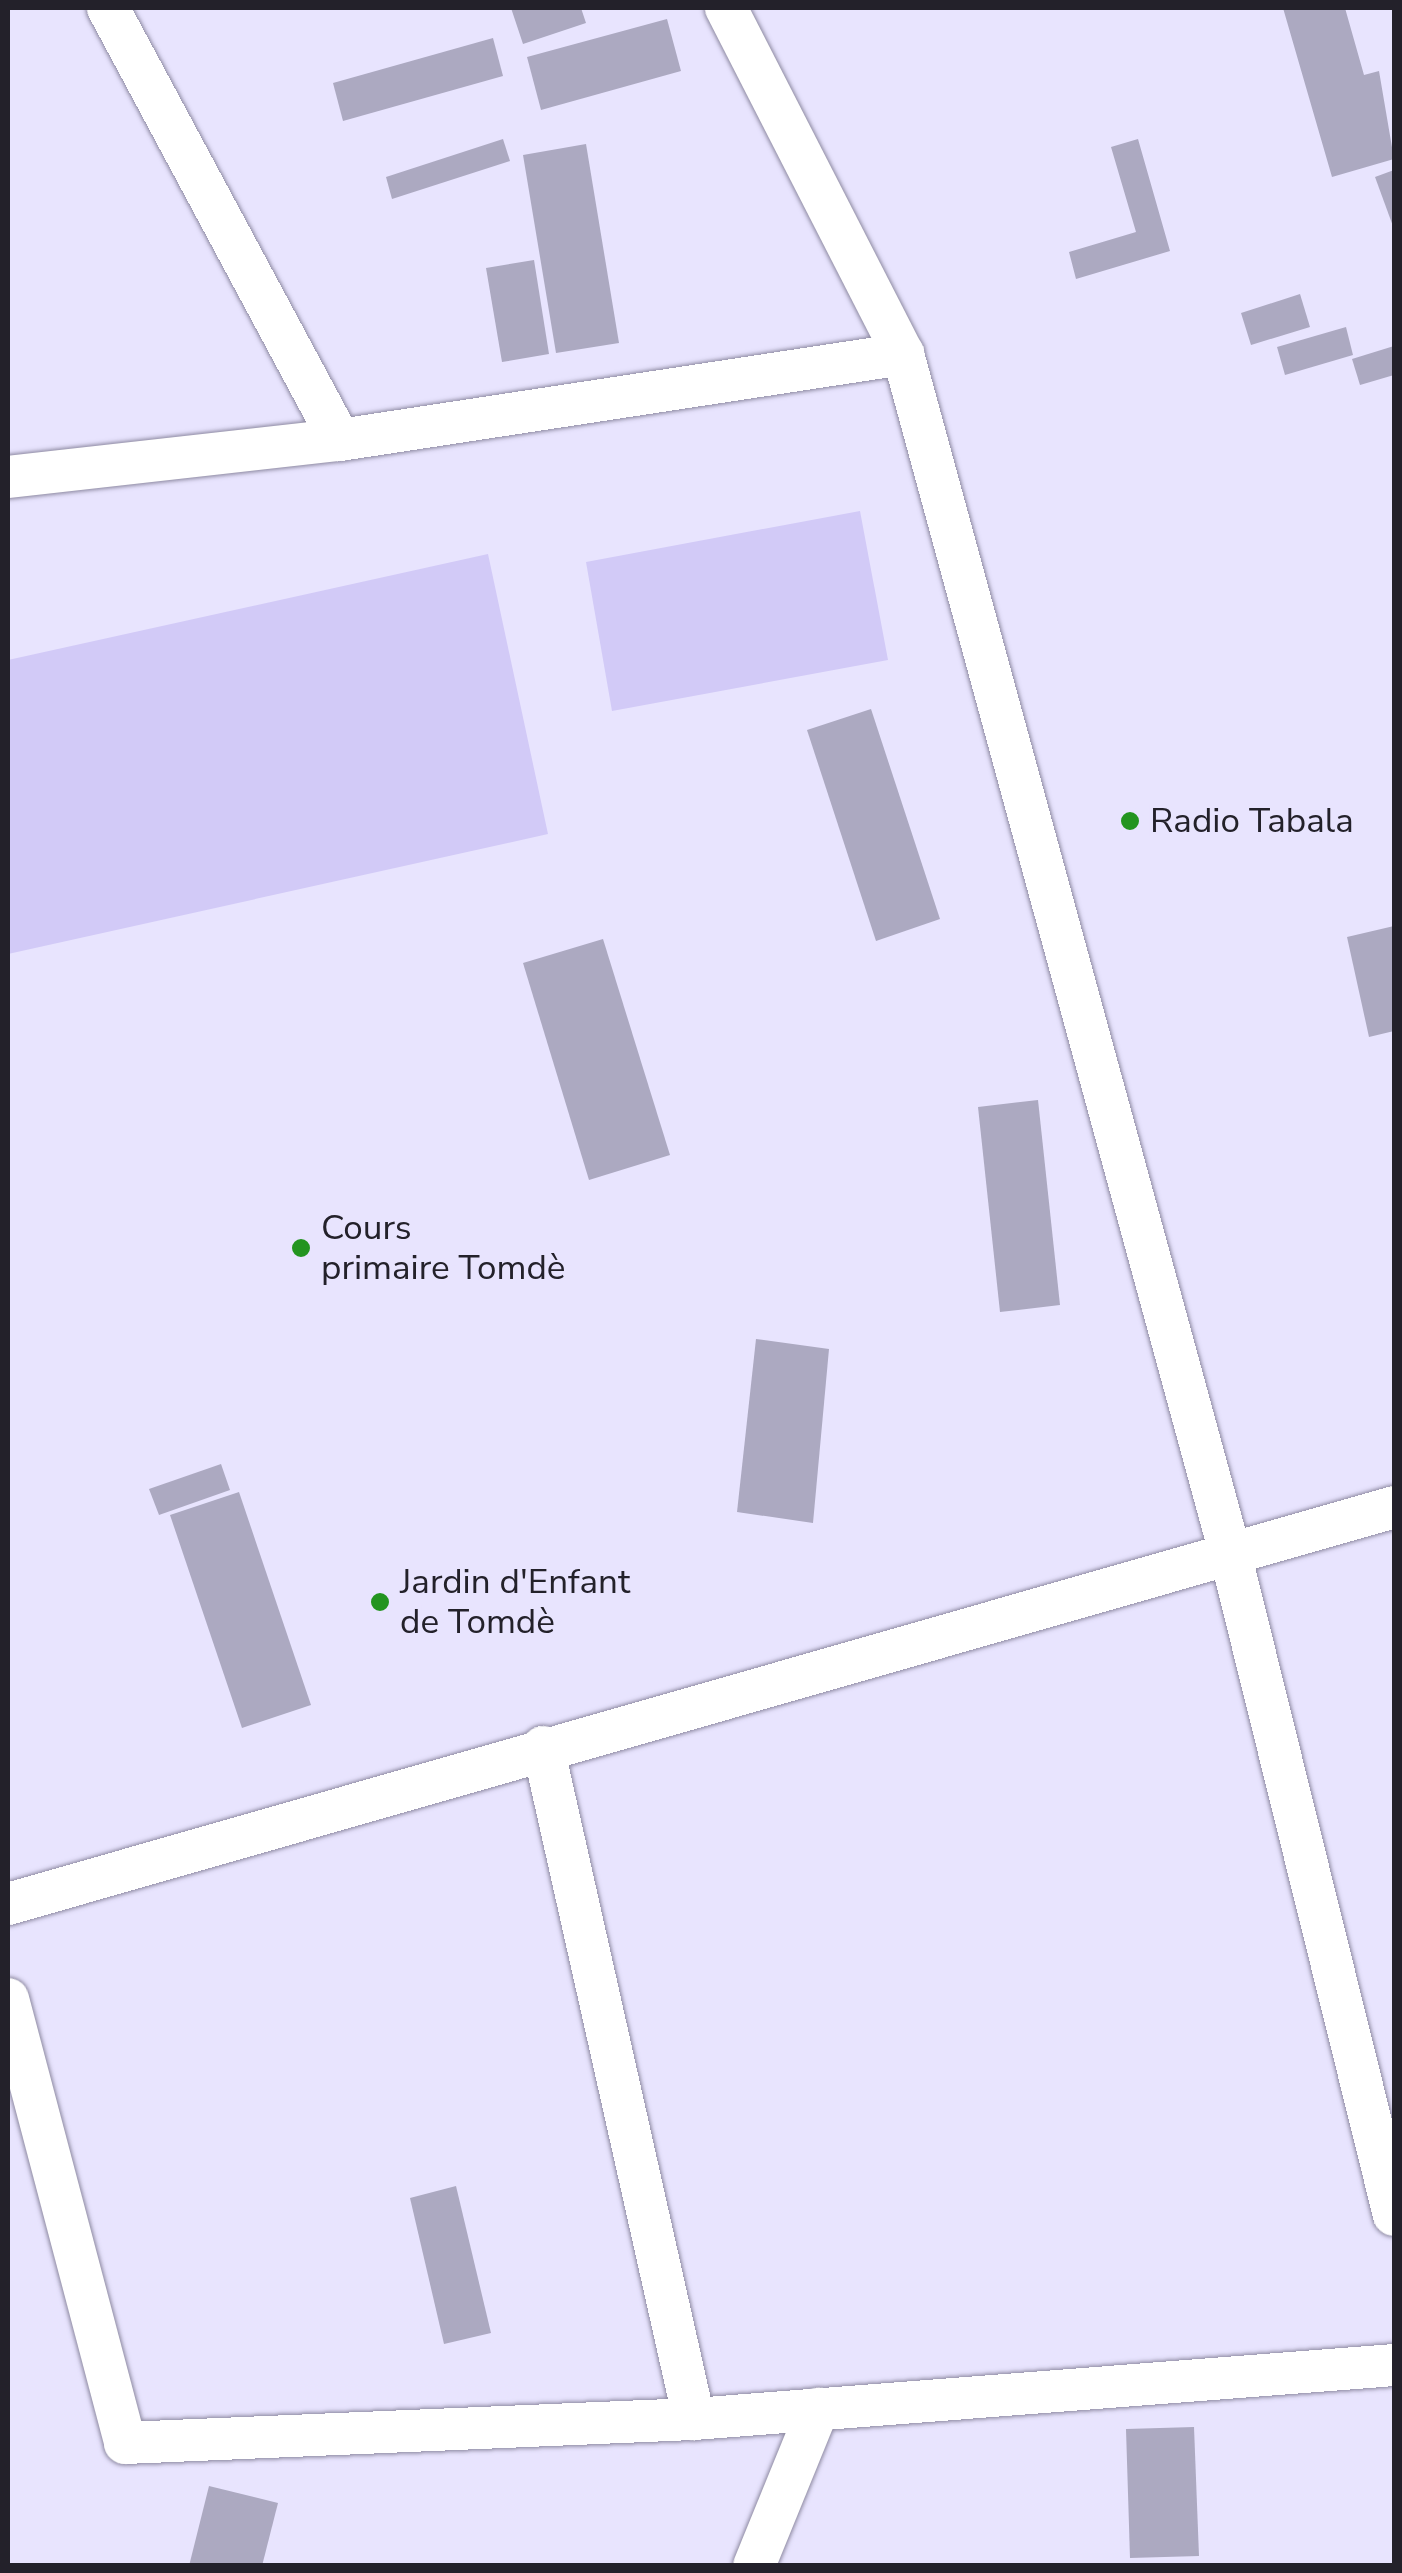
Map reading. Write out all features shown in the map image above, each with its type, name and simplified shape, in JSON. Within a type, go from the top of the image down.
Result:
[{"type":"street","points":[[108,8],[340,440]]},
{"type":"street","points":[[726,8],[903,354],[1229,1549],[1394,2216]]},
{"type":"street","points":[[8,477],[340,440],[903,354]]},
{"type":"street","points":[[8,1904],[1229,1549],[1394,1507]]},
{"type":"street","points":[[543,1747],[694,2419]]},
{"type":"street","points":[[8,1999],[124,2443],[694,2419],[1394,2365]]},
{"type":"street","points":[[754,2566],[818,2409]]},
{"type":"shaded area","points":[[860,511],[888,660],[612,711],[586,562]]},
{"type":"shaded area","points":[[488,554],[548,834],[8,954],[8,660]]},
{"type":"building","points":[[511,8],[581,8],[586,23],[523,44]]},
{"type":"building","points":[[1283,8],[1345,8],[1364,75],[1379,71],[1394,159],[1332,177]]},
{"type":"building","points":[[667,19],[681,71],[541,110],[527,57]]},
{"type":"building","points":[[493,38],[503,76],[343,121],[333,83]]},
{"type":"building","points":[[503,139],[510,161],[392,199],[386,177]]},
{"type":"building","points":[[1138,139],[1170,251],[1076,279],[1069,252],[1136,232],[1111,147]]},
{"type":"building","points":[[586,144],[619,343],[556,353],[523,155]]},
{"type":"building","points":[[1394,170],[1394,229],[1375,177]]},
{"type":"building","points":[[534,260],[549,354],[502,362],[486,268]]},
{"type":"building","points":[[1300,294],[1310,327],[1251,345],[1241,313]]},
{"type":"building","points":[[1346,327],[1353,355],[1285,375],[1277,347]]},
{"type":"building","points":[[1394,346],[1394,375],[1360,385],[1352,359]]},
{"type":"building","points":[[871,709],[940,919],[876,941],[807,730]]},
{"type":"building","points":[[1394,926],[1394,1031],[1369,1037],[1347,937]]},
{"type":"building","points":[[603,939],[670,1155],[589,1180],[523,963]]},
{"type":"building","points":[[1038,1100],[1060,1305],[1000,1312],[978,1107]]},
{"type":"building","points":[[756,1339],[829,1349],[813,1523],[737,1512]]},
{"type":"building","points":[[221,1464],[230,1490],[159,1515],[149,1489]]},
{"type":"building","points":[[239,1492],[311,1705],[242,1728],[170,1515]]},
{"type":"building","points":[[456,2186],[491,2333],[444,2344],[410,2198]]},
{"type":"building","points":[[1194,2427],[1199,2556],[1130,2558],[1126,2429]]},
{"type":"building","points":[[209,2486],[278,2503],[262,2566],[189,2566]]},
{"type":"place","name":"Radio Tabala","points":[[1130,821]]},
{"type":"place","name":"Cours primaire Tomdè","points":[[301,1248]]},
{"type":"place","name":"Jardin d'Enfant de Tomdè","points":[[380,1602]]}]
